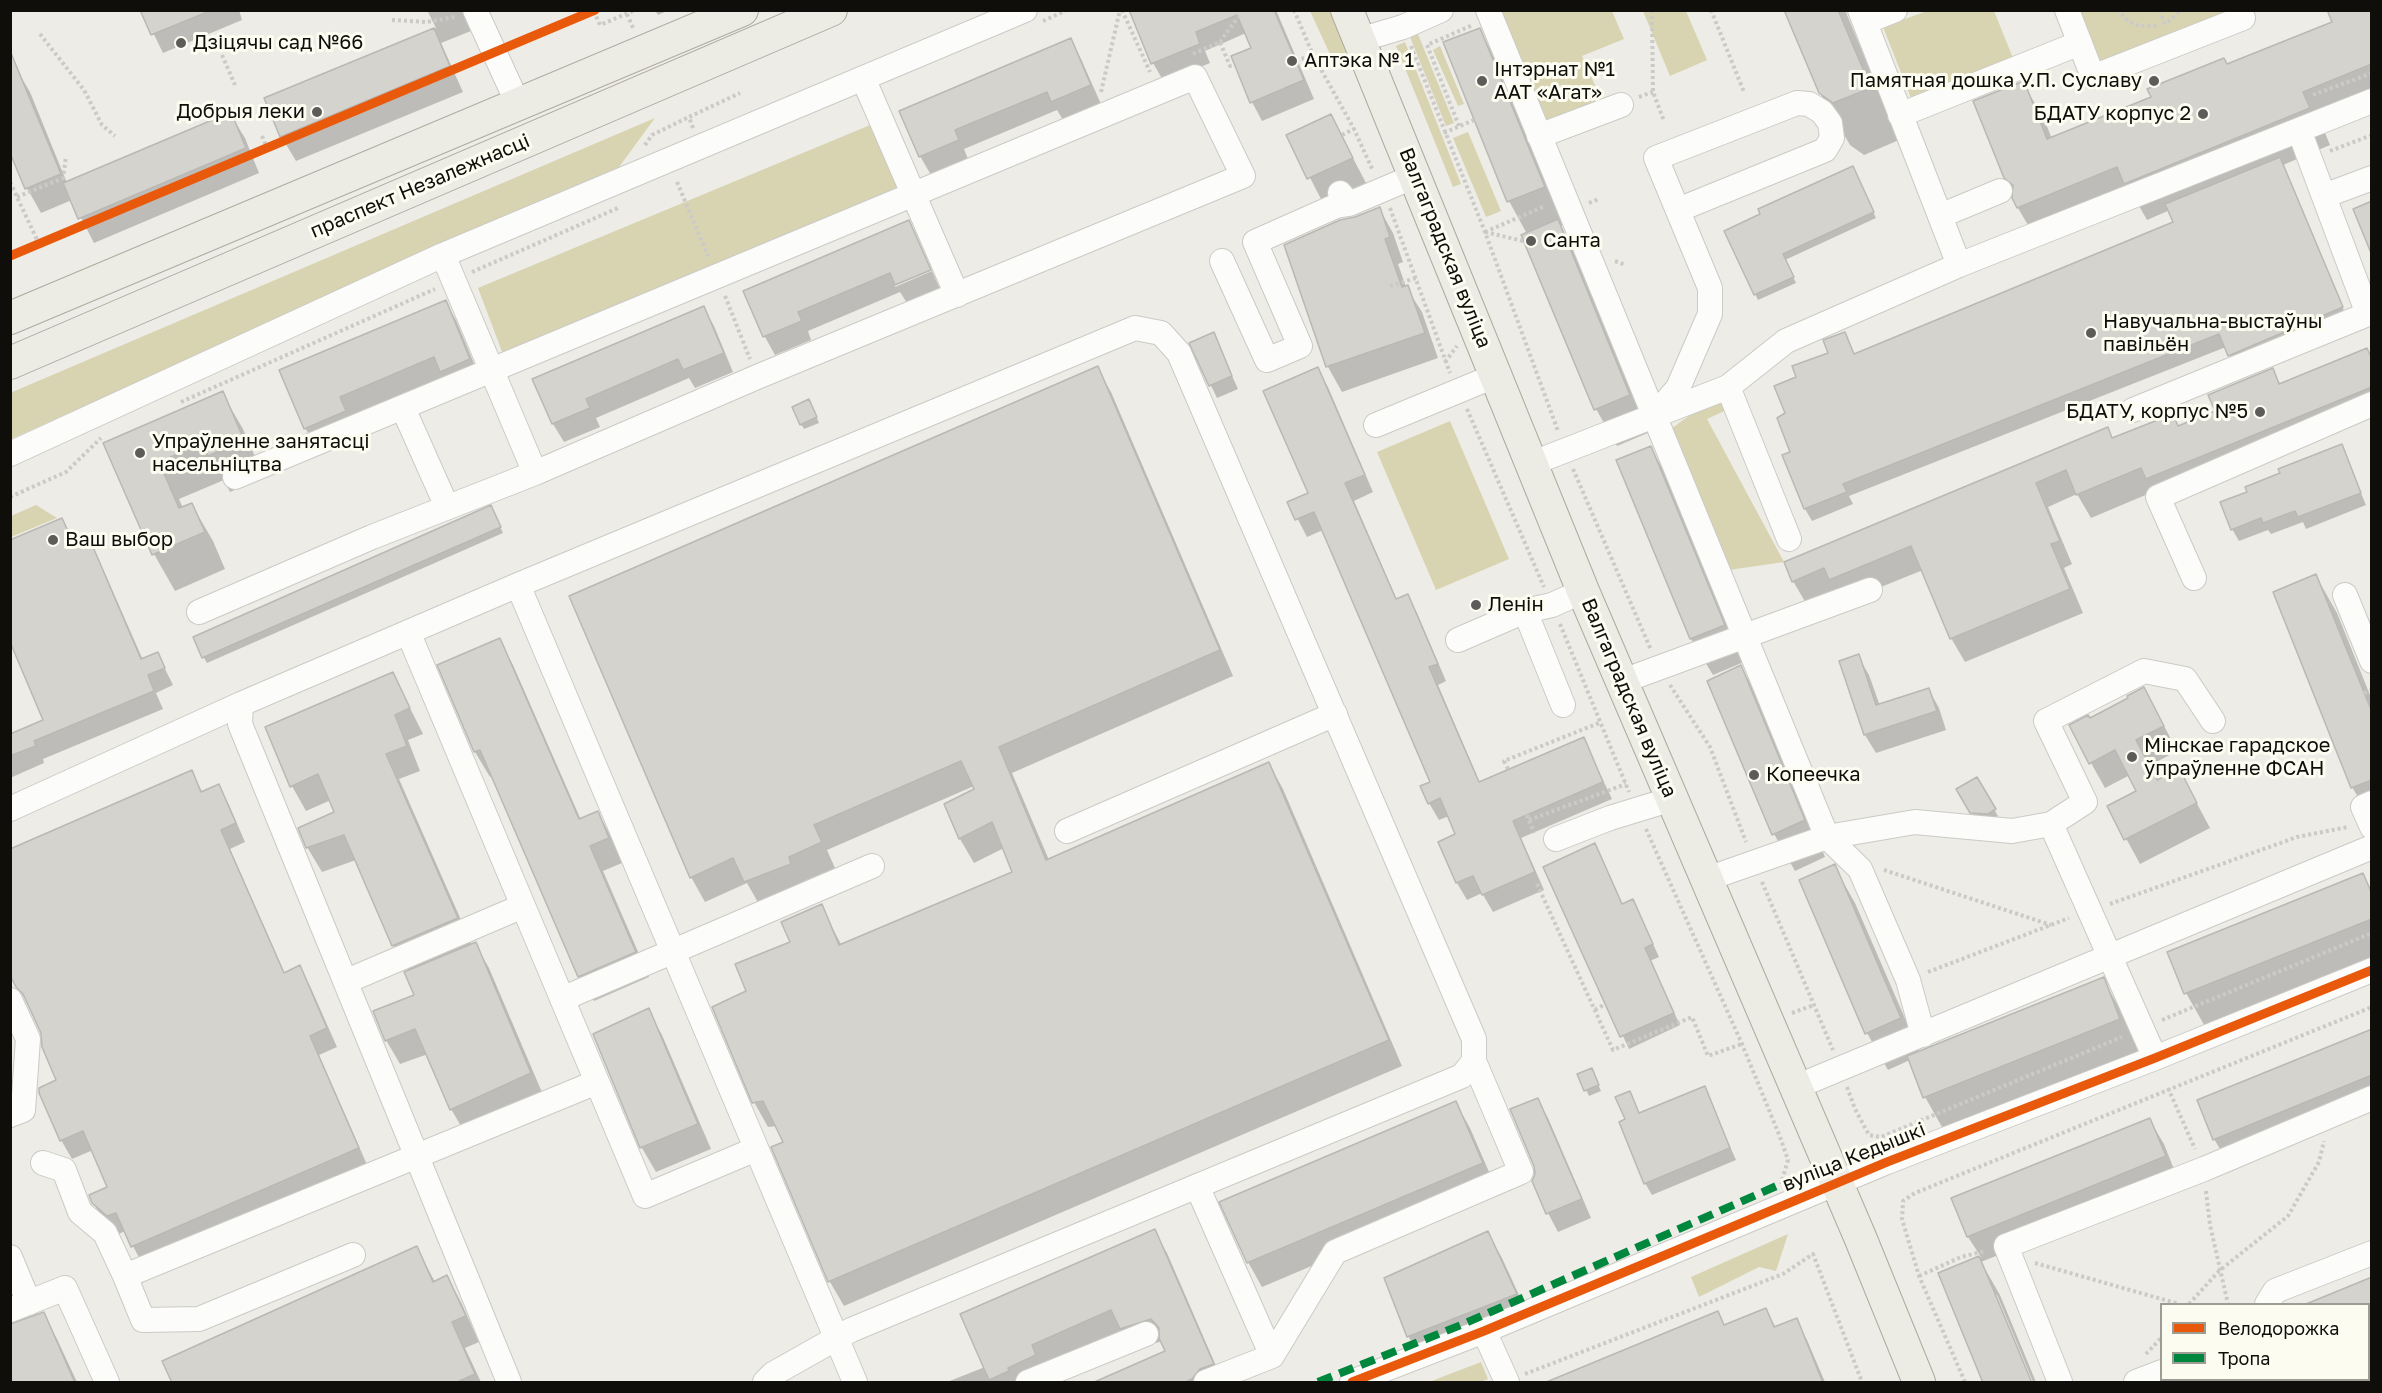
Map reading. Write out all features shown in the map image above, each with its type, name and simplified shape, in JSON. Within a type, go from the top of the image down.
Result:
[{"type":"main road","name":"праспект Незалежнасці","points":[[10,363],[831,10]]},
{"type":"main road","name":"Валгаградская вуліца","points":[[1347,10],[1533,463],[1583,591],[1796,1087],[1919,1383]]},
{"type":"main road","name":"праспект Незалежнасці","points":[[10,318],[738,11]]},
{"type":"street","points":[[1359,40],[1403,27],[1441,10]]},
{"type":"street","points":[[1894,10],[1862,16],[1959,265]]},
{"type":"street","points":[[2067,10],[2093,77],[2243,18],[2240,10]]},
{"type":"street","points":[[467,13],[494,53],[518,104]]},
{"type":"street","points":[[1489,14],[1827,837],[1860,869],[1908,980],[1923,1035]]},
{"type":"street","points":[[10,454],[443,255],[863,78],[1030,18]]},
{"type":"street","points":[[1900,115],[2080,43]]},
{"type":"street","points":[[199,612],[1242,176],[1195,77],[235,477]]},
{"type":"street","points":[[863,78],[957,295]]},
{"type":"street","points":[[1533,463],[1728,387],[1786,341],[1959,265],[2372,101]]},
{"type":"street","points":[[1654,415],[1678,388],[1710,314],[1710,288],[1656,158],[1797,103],[1809,104],[1822,112],[1830,123],[1832,138],[1825,150],[1678,210]]},
{"type":"street","points":[[1539,135],[1621,105]]},
{"type":"street","points":[[2133,410],[2368,314],[2299,130]]},
{"type":"street","points":[[1222,261],[1267,360],[1300,346],[1255,242],[1336,206],[1349,204],[1415,176]]},
{"type":"street","points":[[2325,196],[2372,177]]},
{"type":"street","points":[[1940,216],[2000,191]]},
{"type":"street","points":[[1296,210],[1339,192],[1349,204]]},
{"type":"street","points":[[443,255],[535,473]]},
{"type":"street","points":[[10,809],[241,704],[408,632],[1135,328],[1161,333],[1179,353],[1335,714],[1474,1038],[1474,1061],[1521,1172],[1335,1252],[1272,1356],[1206,1383]]},
{"type":"street","points":[[1376,424],[1497,375]]},
{"type":"street","points":[[1728,387],[1789,539]]},
{"type":"street","points":[[2194,578],[2158,497],[2372,404]]},
{"type":"street","points":[[403,408],[447,507]]},
{"type":"street","points":[[518,585],[855,1383]]},
{"type":"street","points":[[1458,640],[1525,611],[1552,605],[1583,591]]},
{"type":"street","points":[[1623,681],[1870,591]]},
{"type":"street","points":[[2345,595],[2372,661]]},
{"type":"street","points":[[1525,611],[1563,705]]},
{"type":"street","points":[[408,632],[645,1196],[756,1149]]},
{"type":"street","points":[[1707,879],[1827,837],[1915,822],[2012,831],[2051,824],[2085,802],[2046,721],[2145,671],[2185,679],[2213,721]]},
{"type":"street","points":[[241,704],[240,724],[418,1155],[509,1383]]},
{"type":"street","points":[[1066,831],[1335,714]]},
{"type":"street","points":[[1546,837],[1672,799]]},
{"type":"street","points":[[2051,824],[2079,915],[2109,956],[2155,1058]]},
{"type":"street","points":[[1796,1087],[2372,847]]},
{"type":"street","points":[[562,999],[872,866]]},
{"type":"street","points":[[346,981],[523,906]]},
{"type":"street","name":"вуліца Кедышкі","points":[[1352,1383],[1484,1331],[1996,1118],[2155,1058],[2372,970]]},
{"type":"street","points":[[10,1000],[28,1039],[23,1110],[10,1115]]},
{"type":"street","points":[[765,1383],[773,1374],[850,1330],[1462,1076],[1474,1061]]},
{"type":"street","points":[[124,1276],[597,1082]]},
{"type":"street","points":[[2060,1383],[2008,1250],[2372,1098]]},
{"type":"street","points":[[43,1163],[64,1170],[80,1212],[105,1233],[142,1320],[199,1319],[353,1255]]},
{"type":"street","points":[[1197,1186],[1272,1356]]},
{"type":"street","points":[[2268,1303],[2274,1292],[2372,1253]]},
{"type":"street","points":[[10,1257],[20,1306],[65,1288],[107,1383]]},
{"type":"street","points":[[1484,1331],[1506,1382]]},
{"type":"street","points":[[1028,1383],[1146,1334]]},
{"type":"street","points":[[2136,1383],[2160,1373]]},
{"type":"path","points":[[10,256],[595,11],[600,25],[635,10]]},
{"type":"path","points":[[1030,18],[1067,10]]},
{"type":"path","points":[[1121,10],[1149,72],[1158,68]]},
{"type":"path","points":[[1095,119],[1121,10]]},
{"type":"path","points":[[1652,10],[1653,92],[1664,121]]},
{"type":"path","points":[[1711,10],[1744,92]]},
{"type":"path","points":[[2117,10],[2127,21],[2139,26],[2152,27],[2164,24],[2176,17],[2181,10]]},
{"type":"path","points":[[2144,10],[2154,10]]},
{"type":"path","points":[[392,20],[427,22],[467,13]]},
{"type":"path","points":[[1459,126],[1427,45],[1489,14]]},
{"type":"path","points":[[1186,57],[1220,42],[1238,17]]},
{"type":"path","points":[[1403,27],[1485,232],[1565,450],[1658,668],[1710,747],[1754,863],[1840,1067],[1855,1109],[1869,1135],[1881,1137]]},
{"type":"path","points":[[40,34],[84,90],[102,125],[115,136]]},
{"type":"path","points":[[1220,42],[1230,66],[1234,64]]},
{"type":"path","points":[[1193,47],[1195,53]]},
{"type":"path","points":[[222,55],[235,86]]},
{"type":"path","points":[[1296,60],[1313,55]]},
{"type":"path","points":[[2313,95],[2372,73]]},
{"type":"path","points":[[695,132],[688,117],[740,93]]},
{"type":"path","points":[[1444,133],[1474,120]]},
{"type":"path","points":[[1342,135],[1354,129]]},
{"type":"path","points":[[2310,159],[2372,135]]},
{"type":"path","points":[[262,136],[267,148]]},
{"type":"path","points":[[17,197],[63,178],[66,157]]},
{"type":"path","points":[[668,186],[686,178]]},
{"type":"path","points":[[10,182],[39,244]]},
{"type":"path","points":[[1485,232],[1565,198]]},
{"type":"path","points":[[175,405],[619,207]]},
{"type":"path","points":[[1485,232],[1523,241]]},
{"type":"path","points":[[1390,286],[1416,278]]},
{"type":"path","points":[[10,497],[66,472],[100,439],[110,434]]},
{"type":"path","points":[[2364,693],[2372,690]]},
{"type":"path","points":[[1508,769],[1504,761],[1599,723]]},
{"type":"path","points":[[1529,820],[1626,784]]},
{"type":"path","points":[[1527,815],[1546,837]]},
{"type":"path","points":[[1908,980],[2051,925],[2297,837],[2371,818]]},
{"type":"path","points":[[1888,871],[2051,925]]},
{"type":"path","points":[[1537,884],[1613,1050],[1692,1017],[1708,1056],[1742,1044]]},
{"type":"path","points":[[1594,1010],[1605,1004]]},
{"type":"path","points":[[1965,1383],[1919,1276],[1902,1219],[1903,1201],[1915,1192],[2372,1007]]},
{"type":"path","points":[[2191,1303],[2219,1271],[2288,1216],[2319,1162],[2331,1114]]},
{"type":"path","points":[[1919,1276],[1961,1257],[2008,1250],[2173,1303]]},
{"type":"path","points":[[1506,1382],[1783,1274],[1812,1254],[1862,1383]]},
{"type":"shaded area","points":[[2240,10],[2093,77],[2067,11]]},
{"type":"shaded area","points":[[1310,11],[1330,11],[1351,58],[1335,65]]},
{"type":"shaded area","points":[[1488,11],[1612,11],[1624,39],[1582,56],[1606,110],[1539,136]]},
{"type":"shaded area","points":[[1643,11],[1686,11],[1707,60],[1670,76]]},
{"type":"shaded area","points":[[1927,11],[1994,11],[2015,63],[1913,103],[1883,27]]},
{"type":"shaded area","points":[[1418,34],[1454,123],[1446,126],[1410,37]]},
{"type":"shaded area","points":[[1405,42],[1461,184],[1453,187],[1396,46]]},
{"type":"shaded area","points":[[1440,46],[1464,104],[1458,106],[1433,50]]},
{"type":"shaded area","points":[[655,118],[619,167],[11,439],[10,393]]},
{"type":"shaded area","points":[[875,123],[905,192],[504,357],[478,288]]},
{"type":"shaded area","points":[[1468,132],[1501,211],[1486,217],[1453,138]]},
{"type":"shaded area","points":[[1725,396],[1731,408],[1707,419],[1784,562],[1729,570],[1671,429],[1702,406]]},
{"type":"shaded area","points":[[1450,421],[1509,559],[1436,590],[1377,452]]},
{"type":"shaded area","points":[[36,505],[57,518],[11,537],[11,516]]},
{"type":"shaded area","points":[[1788,1234],[1776,1271],[1759,1267],[1699,1297],[1691,1277]]},
{"type":"shaded area","points":[[1481,1362],[1488,1379],[1481,1382],[1429,1382]]},
{"type":"building","points":[[140,10],[210,10],[210,11],[151,35]]},
{"type":"building","points":[[1129,10],[1274,10],[1304,80],[1250,103],[1231,56],[1251,48],[1237,15],[1196,32],[1200,44],[1151,64]]},
{"type":"building","points":[[1784,10],[1838,10],[1871,88],[1833,103],[1819,93]]},
{"type":"building","name":"БДАТУ корпус 2","points":[[2327,10],[2372,10],[2372,64],[2303,92],[2310,108],[2124,184],[2117,167],[2017,208],[2012,198],[2013,185],[2004,178],[1973,101],[2024,81],[2047,139],[2151,97],[2147,89],[2224,58],[2227,64],[2332,22]]},
{"type":"building","points":[[434,28],[450,66],[280,137],[264,98]]},
{"type":"building","name":"Інтэрнат №1 ААТ «Агат»","points":[[1480,28],[1545,187],[1507,202],[1443,42]]},
{"type":"building","points":[[1071,38],[1091,85],[1051,102],[1047,92],[955,130],[959,140],[919,157],[899,111]]},
{"type":"building","points":[[11,53],[61,174],[25,189],[10,153]]},
{"type":"building","points":[[231,112],[246,148],[78,219],[63,183]]},
{"type":"building","points":[[1331,114],[1353,158],[1307,179],[1286,135]]},
{"type":"building","name":"Навучальна-выстаўны павільён","points":[[2280,157],[2343,307],[2228,356],[2219,334],[1843,484],[1847,492],[1804,509],[1782,455],[1790,452],[1777,418],[1785,413],[1774,386],[1796,377],[1792,366],[1828,353],[1823,340],[1845,332],[1854,354],[2173,222],[2165,204]]},
{"type":"building","points":[[1853,166],[1874,212],[1783,254],[1794,277],[1754,295],[1724,231],[1760,214],[1758,209]]},
{"type":"building","points":[[2372,201],[2372,253],[2371,253],[2353,209]]},
{"type":"building","points":[[1380,207],[1390,237],[1385,239],[1402,287],[1408,285],[1425,333],[1326,367],[1284,245],[1340,220]]},
{"type":"building","points":[[1558,219],[1630,395],[1594,410],[1521,235]]},
{"type":"building","points":[[909,220],[931,270],[895,285],[890,273],[798,312],[802,321],[763,337],[743,291]]},
{"type":"building","points":[[446,300],[470,359],[440,372],[434,357],[340,397],[346,411],[304,429],[279,370]]},
{"type":"building","points":[[704,306],[724,353],[683,370],[678,359],[586,399],[590,408],[552,424],[532,379]]},
{"type":"building","points":[[1214,332],[1232,376],[1209,386],[1189,343]]},
{"type":"building","points":[[2367,348],[2372,359],[2372,387],[2146,479],[2141,468],[2076,495],[2066,470],[2036,483],[2060,541],[2051,544],[2070,589],[1950,639],[1911,546],[1829,580],[1824,568],[1792,582],[1784,562],[2108,427],[2112,438],[2173,414],[2178,426],[2215,411],[2208,395],[2273,368],[2279,384]]},
{"type":"building","points":[[1098,366],[1220,650],[999,747],[1046,860],[1269,762],[1389,1040],[828,1282],[771,1147],[783,1142],[763,1101],[752,1103],[712,1007],[746,991],[735,964],[790,942],[781,922],[822,904],[839,945],[1012,872],[992,822],[959,839],[944,804],[974,789],[961,761],[814,825],[822,842],[789,857],[791,864],[744,882],[733,858],[690,878],[569,596]]},
{"type":"building","points":[[1318,367],[1365,475],[1345,483],[1396,599],[1408,594],[1438,664],[1429,667],[1479,782],[1584,737],[1603,782],[1513,821],[1535,872],[1482,895],[1473,876],[1456,883],[1438,842],[1455,834],[1440,798],[1428,804],[1420,786],[1430,782],[1314,512],[1295,520],[1287,502],[1308,493],[1263,391]]},
{"type":"building","points":[[223,391],[244,440],[208,456],[203,443],[159,462],[179,508],[192,503],[205,532],[152,555],[103,443]]},
{"type":"building","points":[[809,399],[817,417],[800,425],[792,407]]},
{"type":"building","points":[[2342,444],[2361,493],[2298,517],[2295,511],[2263,523],[2261,518],[2231,530],[2220,502],[2247,492],[2245,487],[2280,473],[2278,469]]},
{"type":"building","points":[[1651,446],[1725,625],[1690,639],[1616,460]]},
{"type":"building","points":[[491,505],[501,527],[202,658],[193,637]]},
{"type":"building","points":[[62,518],[75,546],[90,540],[141,659],[158,652],[165,668],[148,675],[154,691],[34,741],[36,746],[10,756],[10,734],[43,720],[10,642],[10,540]]},
{"type":"building","points":[[2316,574],[2372,712],[2372,780],[2351,788],[2273,592]]},
{"type":"building","points":[[500,638],[579,819],[598,811],[609,838],[590,846],[636,952],[578,977],[480,750],[474,752],[437,665]]},
{"type":"building","points":[[1859,654],[1876,705],[1929,688],[1937,711],[1864,735],[1839,661]]},
{"type":"building","points":[[1741,665],[1805,820],[1772,835],[1707,681]]},
{"type":"building","points":[[393,672],[410,708],[395,715],[407,746],[386,754],[458,918],[392,946],[344,835],[306,848],[298,828],[334,812],[318,774],[290,787],[265,727]]},
{"type":"building","name":"Мінскае гарадское ўпраўленне ФСАН","points":[[2144,687],[2164,726],[2136,740],[2157,780],[2179,768],[2197,803],[2124,840],[2107,806],[2136,791],[2115,750],[2089,764],[2069,725],[2088,715],[2090,718]]},
{"type":"building","points":[[192,770],[201,792],[219,784],[236,823],[221,830],[284,973],[300,965],[327,1028],[310,1036],[359,1148],[131,1247],[116,1213],[107,1216],[92,1203],[89,1195],[107,1187],[83,1131],[60,1141],[39,1093],[39,1088],[56,1080],[42,1047],[41,1033],[23,994],[16,987],[10,975],[10,849]]},
{"type":"building","points":[[1977,777],[1996,809],[1988,814],[1970,813],[1956,789]]},
{"type":"building","points":[[1595,843],[1622,904],[1633,899],[1653,944],[1645,948],[1674,1013],[1620,1037],[1543,867]]},
{"type":"building","points":[[1835,864],[1901,1018],[1865,1034],[1799,880]]},
{"type":"building","points":[[2363,873],[2372,894],[2372,919],[2184,994],[2167,952]]},
{"type":"building","points":[[476,942],[531,1073],[450,1110],[415,1029],[385,1041],[373,1011],[414,995],[404,972]]},
{"type":"building","points":[[2104,977],[2120,1019],[1923,1098],[1907,1056]]},
{"type":"building","points":[[649,1008],[698,1124],[640,1148],[593,1034]]},
{"type":"building","points":[[2372,1029],[2372,1075],[2213,1140],[2197,1100]]},
{"type":"building","points":[[1592,1068],[1599,1085],[1584,1091],[1577,1074]]},
{"type":"building","points":[[1705,1086],[1730,1148],[1644,1184],[1619,1122],[1625,1119],[1615,1097],[1630,1091],[1639,1113]]},
{"type":"building","points":[[1538,1098],[1582,1199],[1546,1214],[1532,1181],[1535,1174],[1534,1166],[1510,1109]]},
{"type":"building","points":[[1456,1101],[1483,1163],[1247,1263],[1219,1202]]},
{"type":"building","points":[[2150,1118],[2166,1156],[1967,1237],[1951,1198]]},
{"type":"building","points":[[1155,1229],[1214,1364],[1200,1369],[1192,1379],[1184,1383],[1092,1383],[1165,1351],[1159,1338],[1159,1328],[1151,1319],[1120,1329],[1111,1310],[1032,1345],[1036,1355],[989,1380],[960,1314]]},
{"type":"building","points":[[1488,1231],[1517,1294],[1407,1337],[1384,1278]]},
{"type":"building","points":[[417,1246],[433,1282],[447,1275],[466,1316],[452,1322],[475,1374],[455,1383],[172,1383],[162,1361]]},
{"type":"building","points":[[1979,1256],[2032,1383],[1983,1383],[1938,1273]]},
{"type":"building","points":[[2372,1277],[2372,1305],[2370,1303],[2308,1303]]},
{"type":"building","points":[[1766,1308],[1774,1327],[1797,1318],[1823,1383],[1544,1383],[1718,1311],[1724,1325]]},
{"type":"building","points":[[44,1312],[75,1383],[10,1383],[10,1324]]},
{"type":"marked path","points":[[1318,1382],[1461,1325],[1781,1184]]},
{"type":"cycle path","points":[[10,256],[595,10]]},
{"type":"cycle path","points":[[1352,1382],[1484,1331],[1887,1162],[2155,1058],[2372,970]]},
{"type":"place","name":"Дзіцячы сад №66","points":[[181,43]]},
{"type":"place","name":"Аптэка № 1","points":[[1292,61]]},
{"type":"place","name":"Інтэрнат №1 ААТ «Агат»","points":[[1482,81]]},
{"type":"place","name":"Памятная дошка У.П. Суславу","points":[[2154,81]]},
{"type":"place","name":"Добрыя леки","points":[[317,112]]},
{"type":"place","name":"БДАТУ корпус 2","points":[[2203,114]]},
{"type":"place","name":"Санта","points":[[1531,241]]},
{"type":"place","name":"Навучальна-выстаўны павільён","points":[[2091,333]]},
{"type":"place","name":"БДАТУ, корпус №5","points":[[2260,412]]},
{"type":"place","name":"Упраўленне занятасці насельніцтва","points":[[140,453]]},
{"type":"place","name":"Ваш выбор","points":[[53,540]]},
{"type":"place","name":"Ленін","points":[[1476,605]]},
{"type":"place","name":"Мінскае гарадское ўпраўленне ФСАН","points":[[2132,757]]},
{"type":"place","name":"Копеечка","points":[[1754,775]]}]
